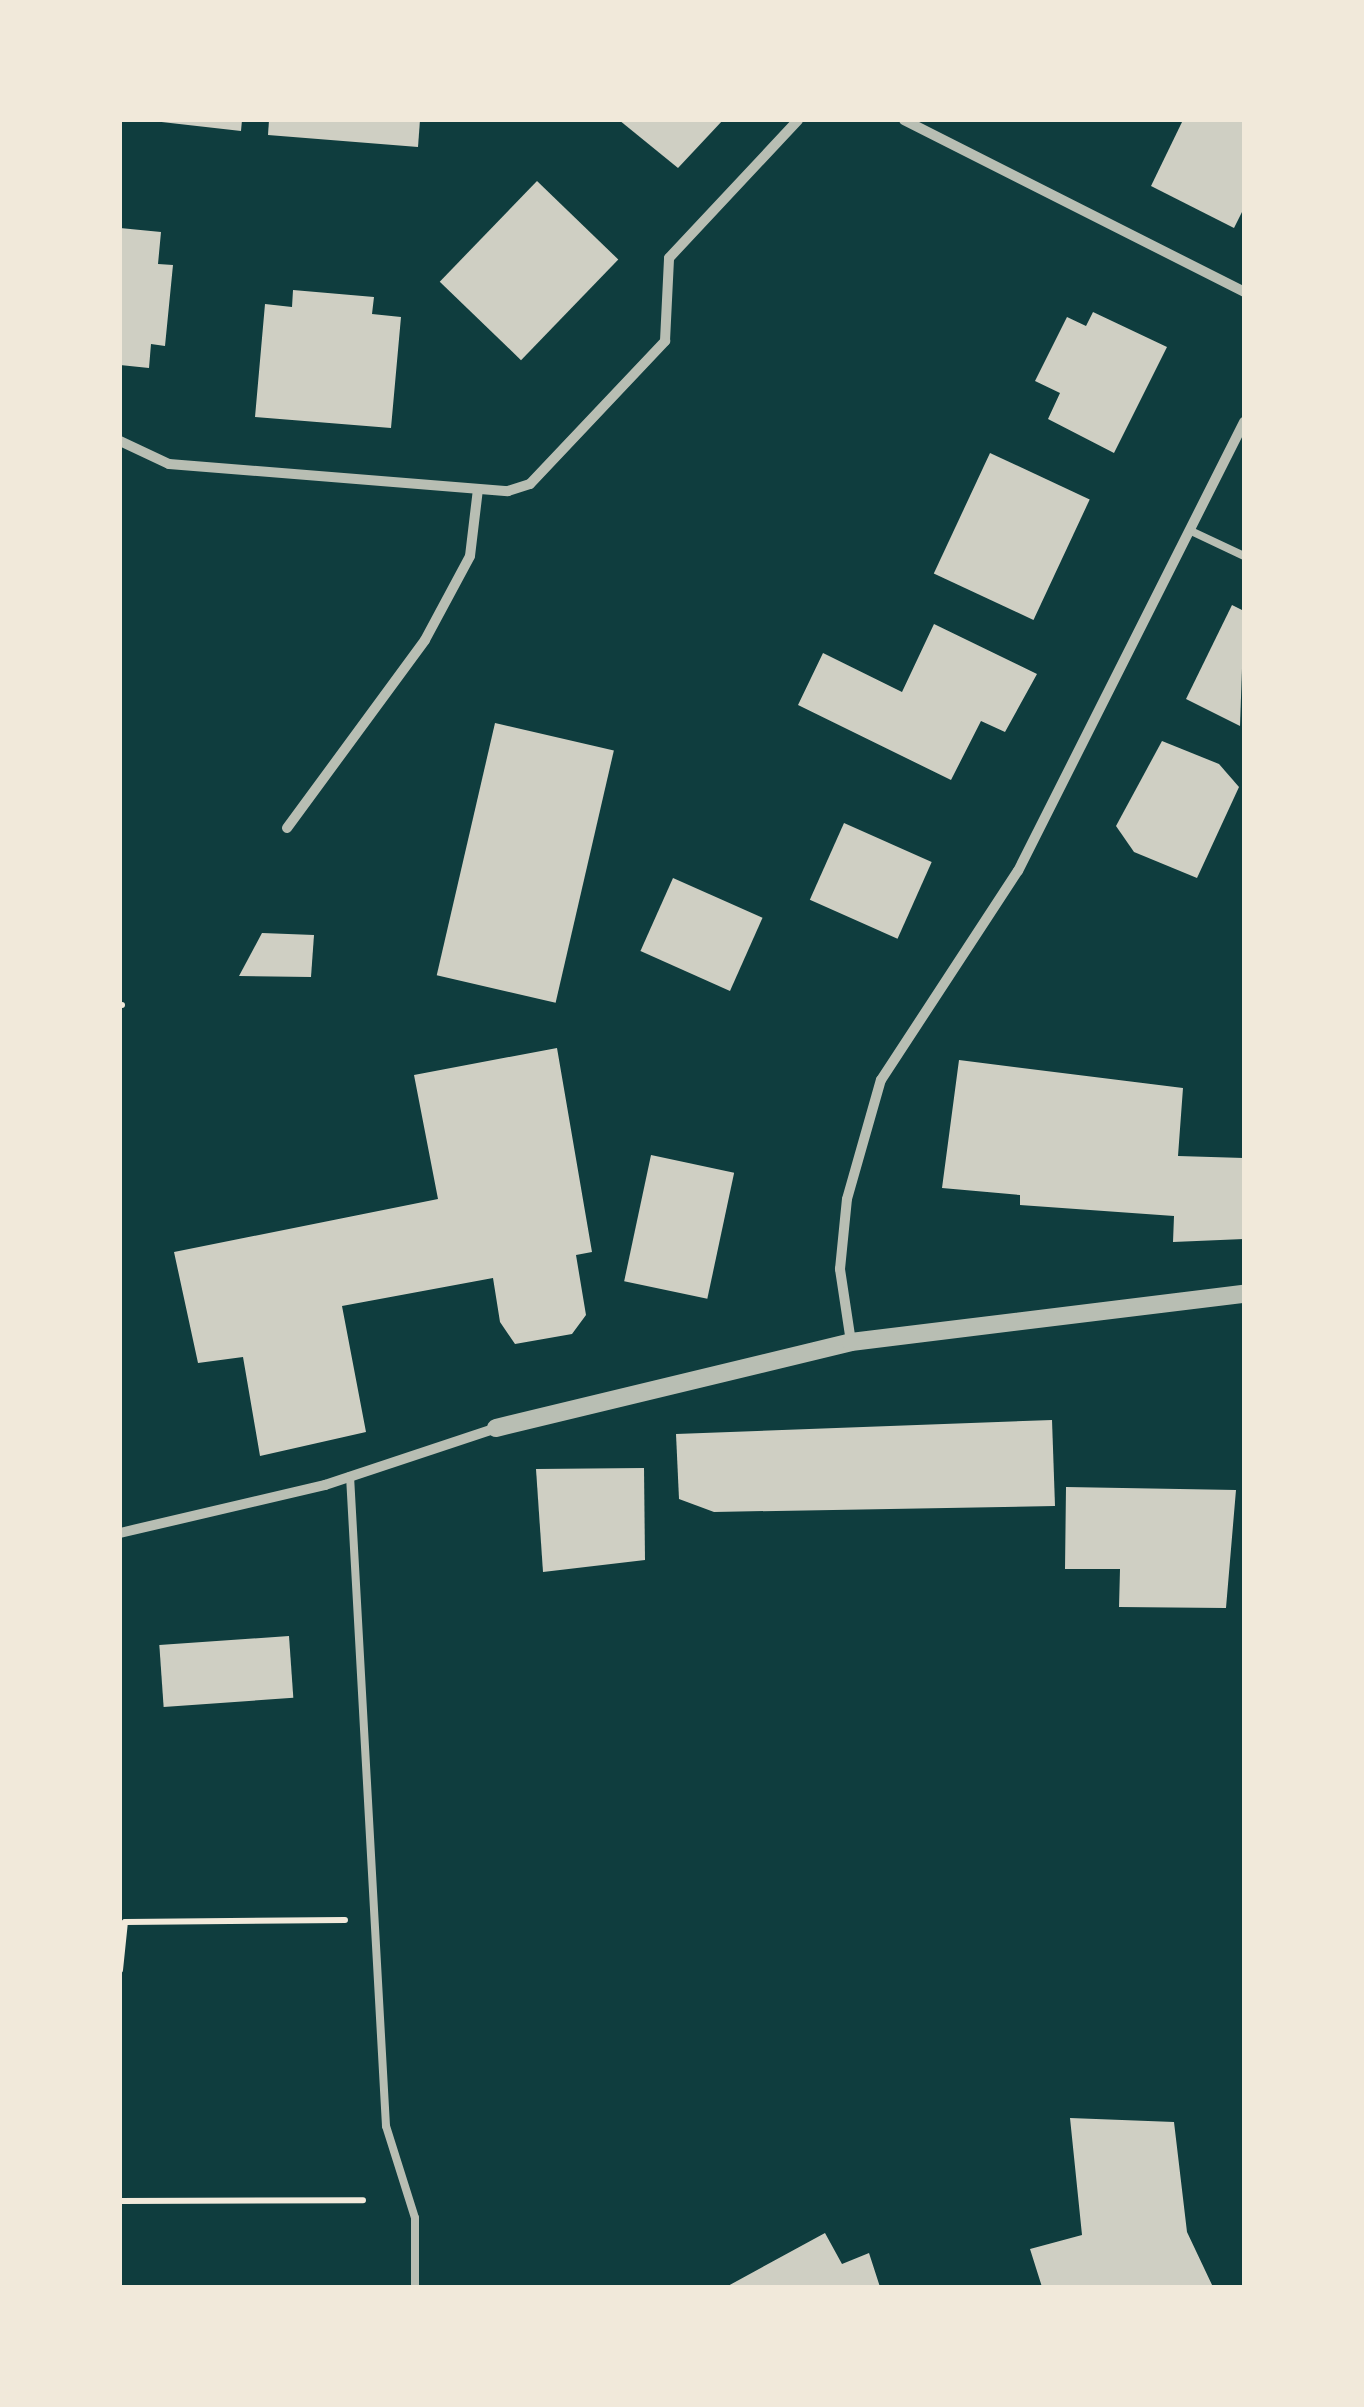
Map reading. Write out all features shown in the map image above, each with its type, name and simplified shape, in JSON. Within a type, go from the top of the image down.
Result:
[{"type":"street","points":[[120,442],[170,464],[478,490],[530,484],[665,341],[669,258],[798,120]]},
{"type":"street","points":[[904,120],[1244,292]]},
{"type":"street","points":[[852,1342],[840,1268],[847,1198],[881,1080],[1018,870],[1244,422]]},
{"type":"street","points":[[287,828],[425,640],[470,556],[478,490]]},
{"type":"street","points":[[120,1533],[350,1476],[496,1428],[852,1342],[1244,1294]]},
{"type":"lane","points":[[1191,531],[1244,556]]},
{"type":"lane","points":[[350,1476],[386,2126],[415,2218],[415,2287]]},
{"type":"path","points":[[120,1970],[125,1922],[352,1920]]},
{"type":"path","points":[[120,2200],[363,2200]]},
{"type":"building","points":[[144,120],[242,120],[241,131]]},
{"type":"building","points":[[269,120],[420,120],[418,147],[268,135]]},
{"type":"building","points":[[619,120],[723,120],[678,168]]},
{"type":"building","points":[[1183,120],[1244,120],[1244,208],[1234,228],[1151,186]]},
{"type":"building","points":[[537,181],[618,259],[521,360],[440,282]]},
{"type":"building","points":[[120,228],[161,232],[158,264],[173,265],[165,346],[151,344],[149,368],[120,365]]},
{"type":"building","points":[[293,290],[374,297],[372,314],[401,317],[391,428],[255,417],[265,304],[292,307]]},
{"type":"building","points":[[1093,312],[1167,347],[1114,453],[1048,419],[1060,393],[1035,381],[1067,317],[1086,326]]},
{"type":"building","points":[[990,453],[1090,499],[1033,620],[934,574]]},
{"type":"building","points":[[1232,605],[1244,611],[1240,726],[1186,699]]},
{"type":"building","points":[[934,624],[1037,674],[1005,732],[981,721],[951,780],[798,705],[823,653],[902,692]]},
{"type":"building","points":[[495,723],[614,750],[556,1003],[437,975]]},
{"type":"building","points":[[1162,741],[1219,764],[1239,787],[1197,878],[1134,852],[1116,826]]},
{"type":"building","points":[[844,823],[932,862],[898,939],[810,900]]},
{"type":"building","points":[[673,878],[763,918],[730,991],[640,951]]},
{"type":"building","points":[[262,933],[314,935],[311,977],[239,976]]},
{"type":"building","points":[[557,1048],[592,1252],[576,1255],[586,1315],[572,1334],[515,1344],[500,1322],[493,1278],[342,1306],[366,1432],[260,1456],[243,1357],[198,1363],[174,1252],[438,1199],[414,1075]]},
{"type":"building","points":[[959,1060],[1183,1088],[1178,1156],[1244,1158],[1244,1239],[1173,1242],[1174,1216],[1020,1205],[1020,1195],[942,1188]]},
{"type":"building","points":[[651,1155],[734,1173],[707,1299],[624,1281]]},
{"type":"building","points":[[1052,1420],[1055,1506],[714,1512],[679,1499],[676,1434]]},
{"type":"building","points":[[644,1468],[645,1560],[543,1572],[536,1469]]},
{"type":"building","points":[[1066,1487],[1236,1490],[1226,1608],[1119,1607],[1120,1569],[1065,1569]]},
{"type":"building","points":[[289,1636],[293,1698],[164,1707],[159,1645]]},
{"type":"building","points":[[1070,2118],[1174,2122],[1187,2232],[1213,2287],[1042,2287],[1030,2249],[1082,2235]]},
{"type":"building","points":[[825,2233],[842,2264],[869,2253],[880,2287],[726,2287]]}]
